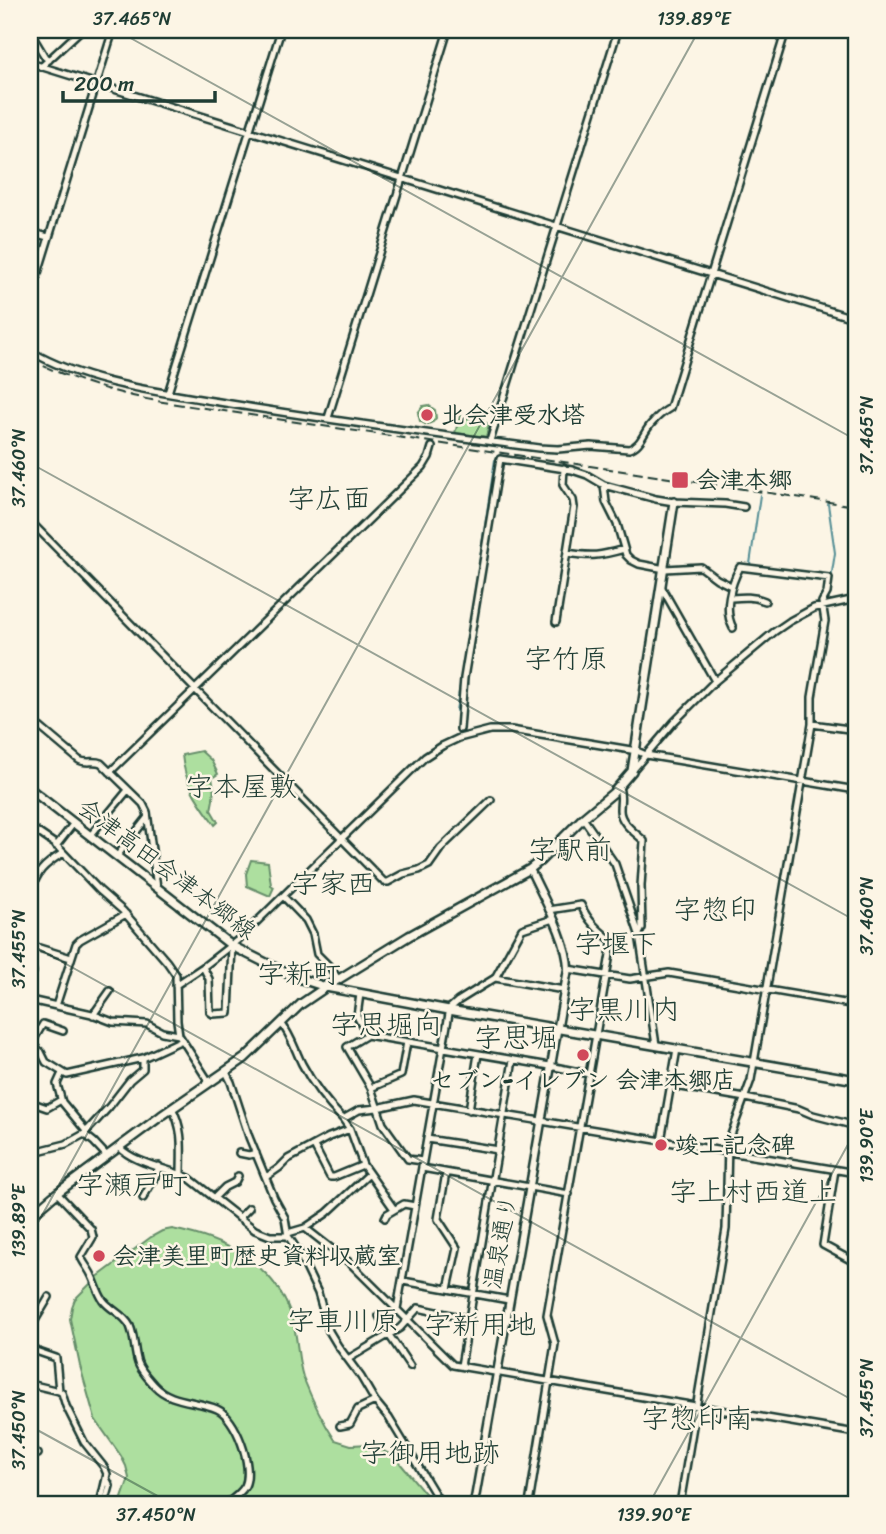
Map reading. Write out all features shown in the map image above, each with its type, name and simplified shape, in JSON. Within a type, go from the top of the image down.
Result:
[{"type":"main road","points":[[30,1216],[172,1108],[245,1058],[301,1004],[409,936],[530,869],[619,787],[632,771],[636,751],[674,502]]},
{"type":"main road","name":"会津高田会津本郷線","points":[[30,789],[232,946],[292,976],[360,995],[856,1080]]},
{"type":"street","points":[[41,67],[82,30]]},
{"type":"street","points":[[30,299],[113,30]]},
{"type":"street","points":[[168,393],[281,30]]},
{"type":"street","points":[[328,418],[448,30]]},
{"type":"street","points":[[490,441],[618,30]]},
{"type":"street","points":[[30,351],[58,365],[127,386],[255,408],[558,449],[591,446],[634,448],[650,425],[670,408],[786,30]]},
{"type":"street","points":[[30,32],[49,60]]},
{"type":"street","points":[[30,64],[856,319]]},
{"type":"street","points":[[30,232],[48,237]]},
{"type":"street","points":[[110,772],[425,465],[432,447]]},
{"type":"street","points":[[460,729],[464,678],[500,459],[564,468],[587,475],[604,485],[656,499],[744,507]]},
{"type":"street","points":[[556,622],[574,506],[563,485],[564,468]]},
{"type":"street","points":[[604,485],[606,502],[617,524],[626,555],[635,563],[664,569],[701,567],[731,586]]},
{"type":"street","points":[[30,521],[384,882],[429,864],[441,848],[491,800]]},
{"type":"street","points":[[567,553],[593,556],[624,549]]},
{"type":"street","points":[[680,1504],[726,1229],[727,1152],[730,1136],[750,1083],[768,990],[812,724],[812,697],[825,621],[821,602],[827,593],[829,578],[740,567],[731,586],[728,619],[733,628]]},
{"type":"street","points":[[662,589],[715,681]]},
{"type":"street","points":[[730,598],[750,597],[765,601]]},
{"type":"street","points":[[632,771],[674,722],[715,681],[774,632],[805,612],[821,606],[856,600]]},
{"type":"street","points":[[30,722],[79,760],[98,762],[143,804],[147,812],[157,888]]},
{"type":"street","points":[[812,724],[856,730]]},
{"type":"street","points":[[176,985],[232,946],[425,757],[442,746],[478,732],[511,730],[856,790]]},
{"type":"street","points":[[619,787],[622,795],[622,820],[644,841],[642,928],[639,934]]},
{"type":"street","points":[[90,836],[128,790]]},
{"type":"street","points":[[117,856],[147,818]]},
{"type":"street","points":[[583,818],[615,864],[639,934],[656,1045]]},
{"type":"street","points":[[56,846],[74,823]]},
{"type":"street","points":[[30,827],[56,846],[125,914],[167,962],[176,975],[177,1021],[181,1038],[209,1082]]},
{"type":"street","points":[[30,893],[33,881],[41,869],[63,853]]},
{"type":"street","points":[[530,869],[565,948],[568,969],[630,979],[669,973],[856,1005]]},
{"type":"street","points":[[283,896],[306,920],[313,934],[317,954],[338,979]]},
{"type":"street","points":[[530,1504],[555,1344],[547,1315],[611,940],[594,927],[582,905],[549,910]]},
{"type":"street","points":[[55,1006],[74,948],[80,940],[125,914]]},
{"type":"street","points":[[397,1309],[449,1010],[454,1003],[495,978],[520,931],[553,919]]},
{"type":"street","points":[[203,967],[209,979],[210,1012],[229,1013],[232,946]]},
{"type":"street","points":[[33,972],[30,959],[32,949],[36,947],[71,958]]},
{"type":"street","name":"温泉通り","points":[[474,1504],[568,969]]},
{"type":"street","points":[[495,978],[564,990]]},
{"type":"street","points":[[93,1015],[110,991]]},
{"type":"street","points":[[360,995],[357,1016],[367,1035]]},
{"type":"street","points":[[30,1000],[113,1022],[147,1024],[181,1038]]},
{"type":"street","points":[[281,1023],[288,1031],[300,1060],[319,1093],[350,1129],[363,1165],[394,1209]]},
{"type":"street","points":[[63,1031],[43,1024],[30,1044],[41,1052],[46,1062],[67,1075],[143,1058],[181,1038]]},
{"type":"street","points":[[569,1194],[446,1173],[408,1158],[383,1124],[371,1088],[347,1047],[367,1035],[589,1074]]},
{"type":"street","points":[[371,1088],[401,1075],[407,1042]]},
{"type":"street","points":[[660,1141],[677,1049]]},
{"type":"street","points":[[470,1110],[478,1054]]},
{"type":"street","points":[[30,1153],[66,1144],[85,1133],[130,1080],[143,1069],[143,1058]]},
{"type":"street","points":[[461,1366],[513,1060]]},
{"type":"street","points":[[226,1072],[232,1082],[243,1122],[285,1218],[288,1234],[318,1293],[329,1331],[388,1418],[441,1504]]},
{"type":"street","points":[[62,1073],[57,1084],[61,1100],[85,1133],[107,1156]]},
{"type":"street","points":[[670,1085],[799,1109],[856,1126]]},
{"type":"street","points":[[30,1102],[47,1108],[61,1100]]},
{"type":"street","points":[[343,1119],[359,1110],[414,1100],[856,1173]]},
{"type":"street","points":[[172,1108],[181,1130],[181,1174]]},
{"type":"street","points":[[266,1177],[288,1159],[329,1136],[350,1129]]},
{"type":"street","points":[[427,1139],[498,1150]]},
{"type":"street","points":[[314,1146],[330,1177],[363,1165]]},
{"type":"street","points":[[119,1147],[124,1153],[189,1178],[255,1230],[278,1237],[305,1228],[327,1213],[369,1174]]},
{"type":"street","points":[[239,1153],[256,1153]]},
{"type":"street","points":[[143,1198],[159,1166]]},
{"type":"street","points":[[835,1170],[822,1245],[856,1263]]},
{"type":"street","points":[[446,1173],[438,1219],[457,1248],[449,1289]]},
{"type":"street","points":[[214,1198],[235,1182],[238,1176]]},
{"type":"street","points":[[57,1193],[91,1229],[93,1237],[81,1257],[104,1301],[127,1321],[140,1368],[162,1393],[217,1409],[225,1414],[242,1443],[248,1471],[244,1488],[226,1504]]},
{"type":"street","points":[[385,1218],[394,1209],[405,1204],[415,1206]]},
{"type":"street","points":[[239,1217],[249,1208]]},
{"type":"street","points":[[305,1228],[350,1263],[453,1365],[856,1433]]},
{"type":"street","points":[[262,1243],[266,1235]]},
{"type":"street","points":[[402,1282],[509,1300]]},
{"type":"street","points":[[30,1328],[49,1297]]},
{"type":"street","points":[[348,1359],[400,1328],[418,1308],[469,1319]]},
{"type":"street","points":[[379,1316],[410,1366]]},
{"type":"street","points":[[30,1349],[56,1358],[59,1391]]},
{"type":"street","points":[[30,1384],[62,1393],[85,1443],[107,1474],[100,1504]]},
{"type":"street","points":[[340,1426],[350,1424],[358,1409],[374,1401]]},
{"type":"street","points":[[30,1447],[38,1454]]},
{"type":"street","points":[[105,1504],[110,1486],[106,1478]]},
{"type":"green space","name":"北会津受水塔","points":[[428,405],[435,410],[436,418],[428,424],[426,421],[425,424],[420,421],[418,413],[423,406]]},
{"type":"green space","points":[[460,416],[489,424],[486,437],[455,433]]},
{"type":"green space","points":[[201,751],[211,760],[218,774],[212,778],[214,794],[211,810],[218,822],[215,825],[193,792],[184,766],[182,755]]},
{"type":"green space","points":[[251,860],[268,862],[271,885],[274,887],[270,896],[247,886],[246,874]]},
{"type":"green space","points":[[172,1229],[229,1247],[261,1269],[284,1299],[294,1325],[303,1377],[335,1440],[351,1445],[370,1444],[395,1457],[434,1504],[120,1504],[129,1478],[121,1456],[95,1419],[70,1319],[72,1307],[75,1299],[96,1278],[151,1237]]},
{"type":"waterway","points":[[469,629],[495,460]]},
{"type":"waterway","points":[[750,564],[760,495]]},
{"type":"waterway","points":[[828,504],[835,553],[831,579]]},
{"type":"waterway","points":[[456,711],[461,679]]},
{"type":"railway","points":[[30,360],[92,385],[157,401],[856,506]]},
{"type":"place","name":"北会津受水塔","points":[[427,415]]},
{"type":"place","name":"会津本郷","points":[[680,480]]},
{"type":"place","name":"セブン-イレブン 会津本郷店","points":[[583,1055]]},
{"type":"place","name":"竣工記念碑","points":[[661,1145]]},
{"type":"place","name":"会津美里町歴史資料収蔵室","points":[[99,1256]]},
{"type":"district","name":"字広面","points":[[329,498]]},
{"type":"district","name":"字竹原","points":[[566,658]]},
{"type":"district","name":"字本屋敷","points":[[241,786]]},
{"type":"district","name":"字駅前","points":[[570,849]]},
{"type":"district","name":"字家西","points":[[333,883]]},
{"type":"district","name":"字惣印","points":[[715,909]]},
{"type":"district","name":"字堰下","points":[[616,943]]},
{"type":"district","name":"字新町","points":[[299,973]]},
{"type":"district","name":"字黒川内","points":[[624,1009]]},
{"type":"district","name":"字思堀向","points":[[386,1024]]},
{"type":"district","name":"字思堀","points":[[516,1037]]},
{"type":"district","name":"字瀬戸町","points":[[132,1184]]},
{"type":"district","name":"字上村西道上","points":[[753,1191]]},
{"type":"district","name":"字車川原","points":[[343,1320]]},
{"type":"district","name":"字新用地","points":[[480,1324]]},
{"type":"district","name":"字惣印南","points":[[697,1418]]},
{"type":"district","name":"字御用地跡","points":[[430,1452]]}]
